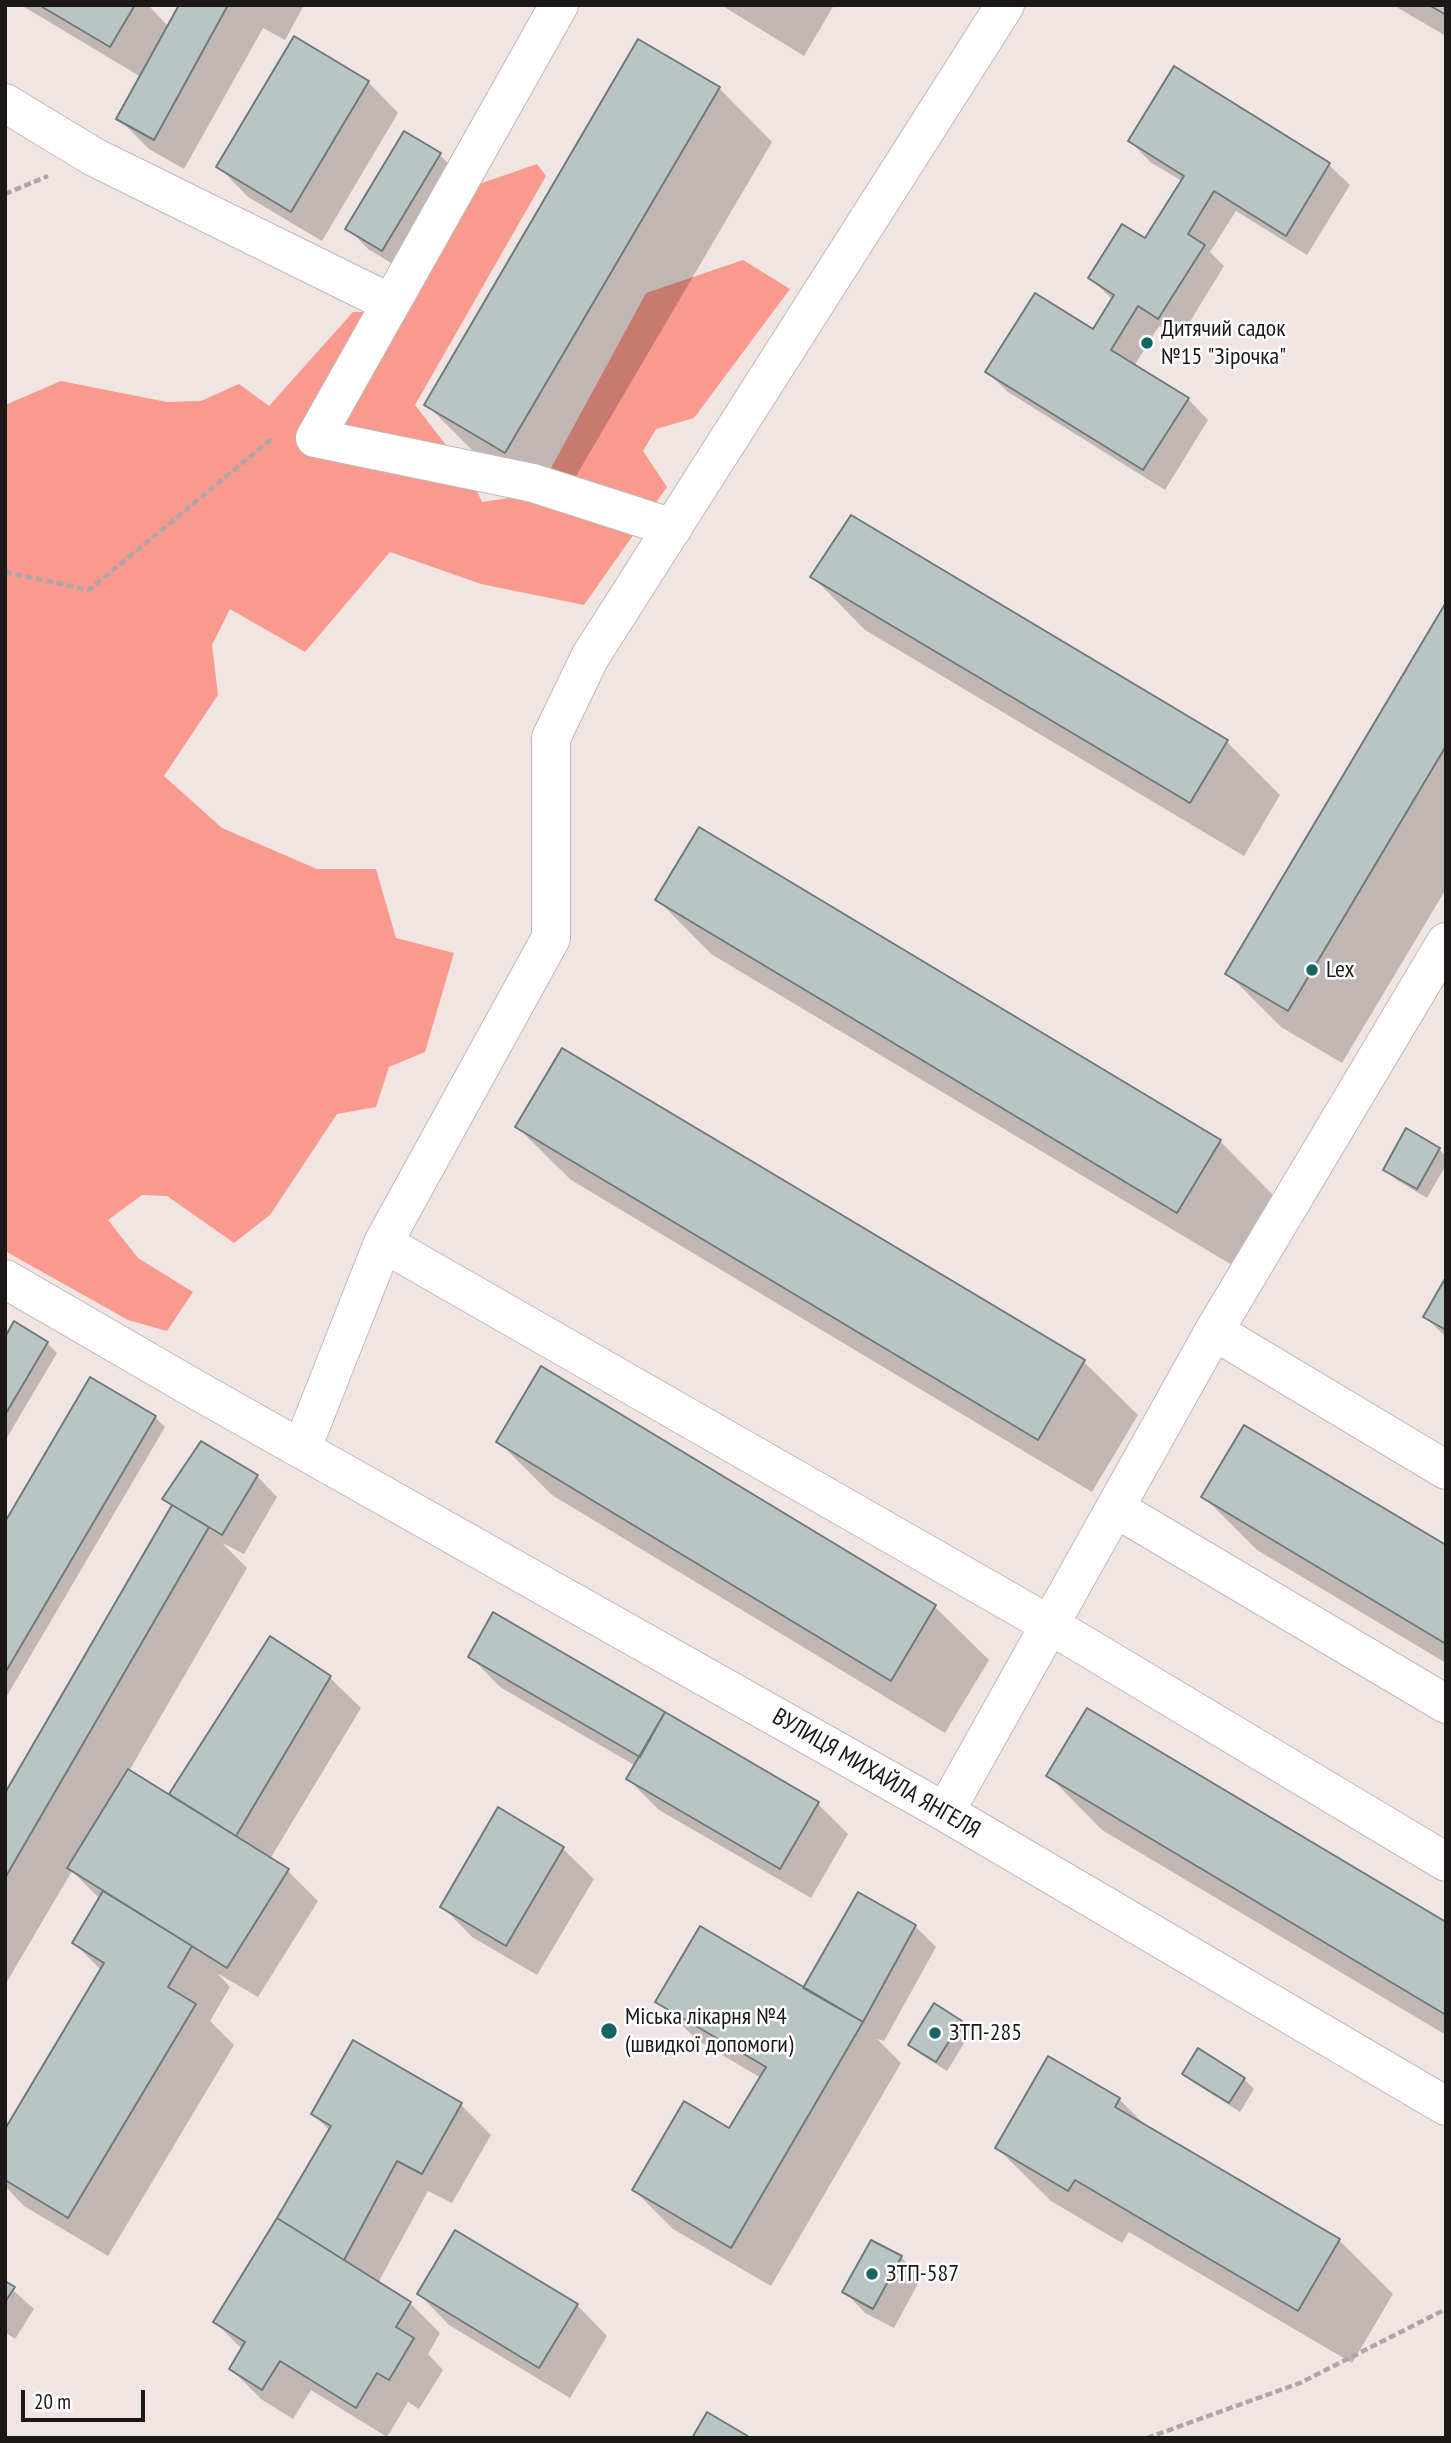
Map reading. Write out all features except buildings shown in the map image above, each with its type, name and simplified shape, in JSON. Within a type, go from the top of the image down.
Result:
[{"type":"street","points":[[559,5],[315,438],[533,483],[673,528]]},
{"type":"street","points":[[302,1448],[383,1243],[551,938],[551,738],[590,657],[1006,5]]},
{"type":"street","points":[[5,103],[94,157],[390,303]]},
{"type":"street","points":[[944,1812],[1214,1331],[1446,942]]},
{"type":"street","points":[[383,1243],[1049,1625],[1446,1862]]},
{"type":"street","name":"ВУЛИЦЯ МИХАЙЛА ЯНГЕЛЯ","points":[[5,1279],[94,1332],[944,1812],[1446,2106]]},
{"type":"street","points":[[1214,1331],[1446,1470]]},
{"type":"street","points":[[1115,1508],[1446,1704]]},
{"type":"path","points":[[5,572],[89,590],[269,442],[315,438]]},
{"type":"path","points":[[1147,2438],[1300,2384],[1446,2309]]},
{"type":"shaded area","points":[[537,164],[546,176],[415,405],[470,476],[482,502],[537,494],[646,293],[743,260],[790,289],[694,418],[656,429],[643,451],[667,487],[584,605],[481,584],[390,552],[305,652],[230,609],[212,645],[218,695],[164,776],[222,828],[317,869],[376,869],[396,938],[454,953],[425,1052],[389,1067],[376,1107],[337,1114],[270,1215],[234,1243],[167,1196],[142,1195],[108,1220],[138,1258],[193,1292],[167,1331],[128,1320],[5,1251],[5,405],[61,381],[167,402],[201,401],[239,384],[269,406],[353,312],[401,312],[479,184]]},
{"type":"place","name":"Дитячий садок №15 \"Зірочка\"","points":[[1147,343]]},
{"type":"place","name":"Lex","points":[[1312,970]]},
{"type":"place","name":"Міська лікарня №4 (швидкої допомоги)","points":[[609,2031]]},
{"type":"place","name":"ЗТП-285","points":[[935,2033]]},
{"type":"place","name":"ЗТП-587","points":[[872,2274]]}]
